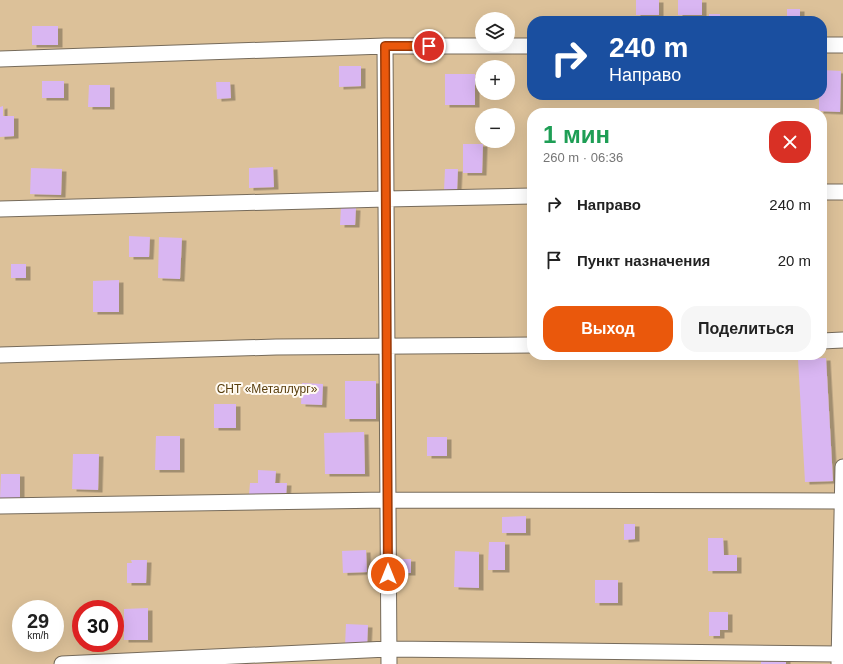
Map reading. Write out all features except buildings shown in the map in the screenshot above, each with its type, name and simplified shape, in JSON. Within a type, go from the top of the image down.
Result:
[{"type":"street","points":[[827,45],[843,45]]},
{"type":"street","points":[[385,46],[389,664]]},
{"type":"street","points":[[0,59],[385,46],[527,46]]},
{"type":"street","points":[[827,192],[843,192]]},
{"type":"street","points":[[0,209],[527,196]]},
{"type":"street","points":[[827,341],[843,340]]},
{"type":"street","points":[[0,355],[276,347],[527,345]]},
{"type":"street","points":[[62,664],[388,649],[839,659],[843,467]]},
{"type":"street","points":[[0,506],[388,500],[842,501]]},
{"type":"green space","name":"СНТ «Металлург»","points":[[0,0],[843,0],[843,664],[0,664]]},
{"type":"route","points":[[388,574],[385,46],[429,46]]}]
